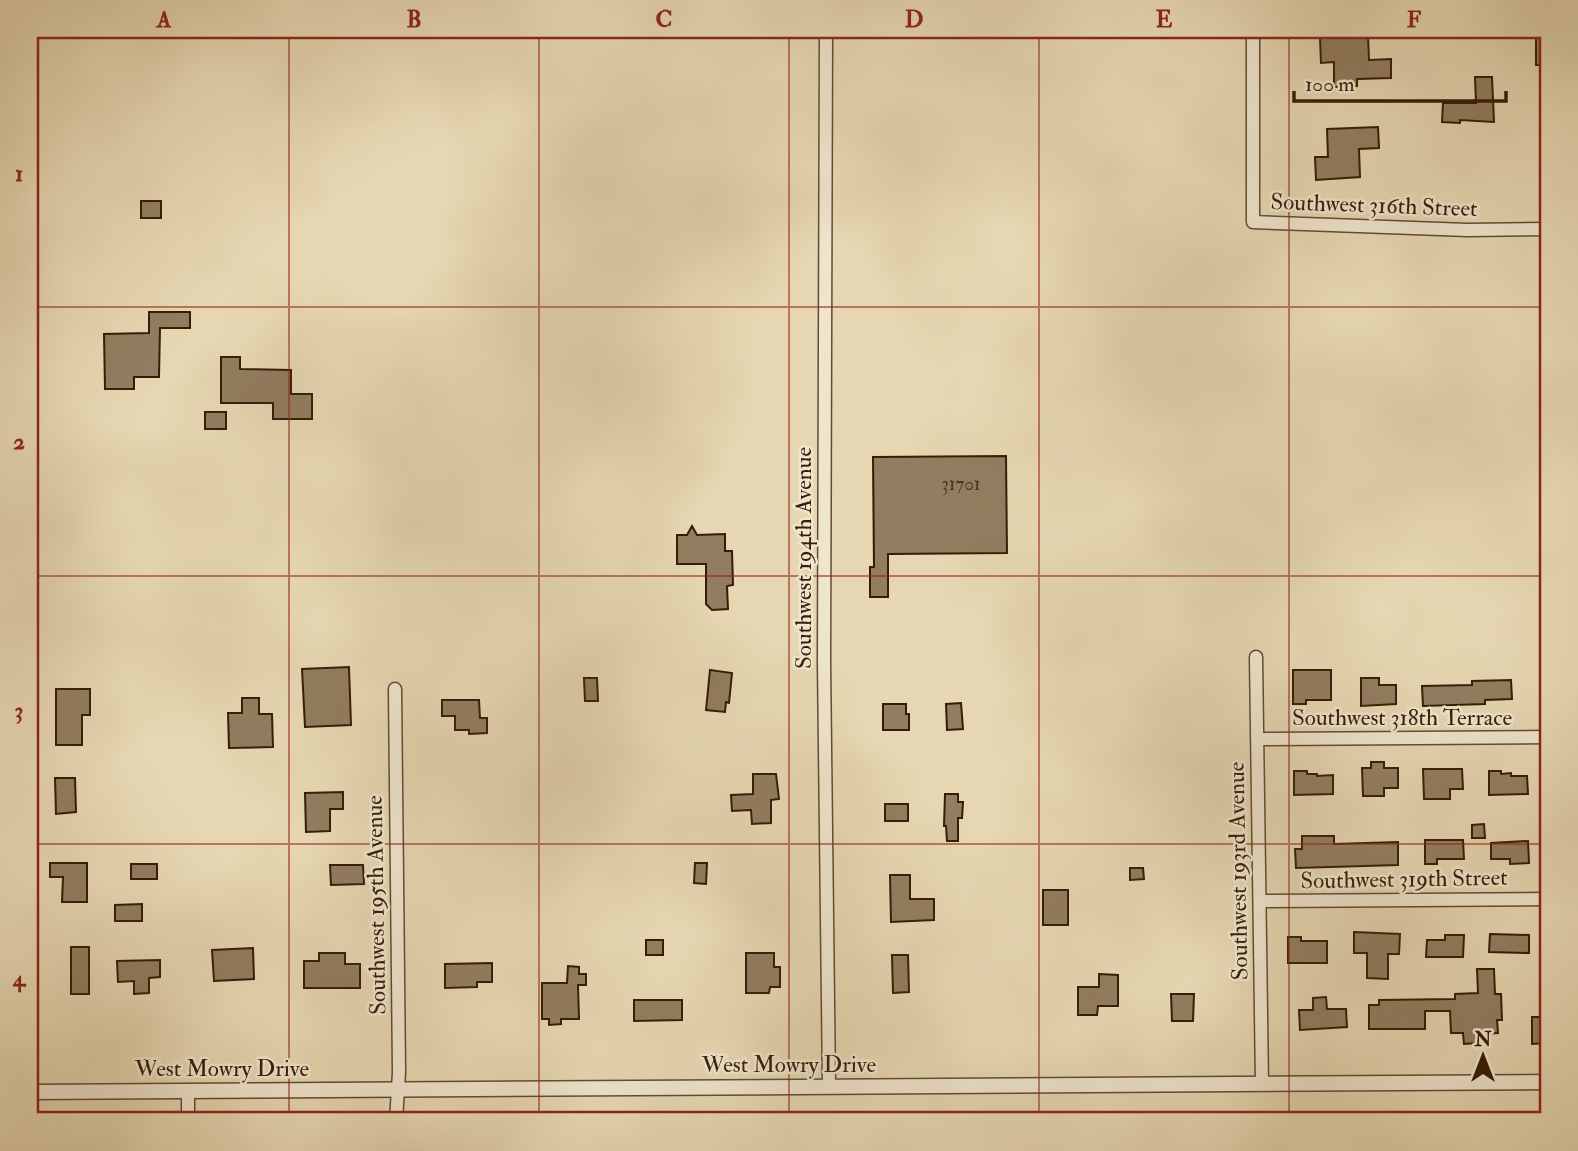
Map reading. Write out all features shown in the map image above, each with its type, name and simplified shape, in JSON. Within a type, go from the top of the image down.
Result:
[{"type":"street","name":"Southwest 194th Avenue","points":[[826,30],[824,663],[829,1087]]},
{"type":"street","name":"Southwest 316th Street","points":[[1253,30],[1254,222],[1468,230],[1548,229]]},
{"type":"street","name":"Southwest 193rd Avenue","points":[[1256,657],[1262,1084]]},
{"type":"street","name":"Southwest 195th Avenue","points":[[395,689],[399,1072],[396,1121]]},
{"type":"street","name":"Southwest 318th Terrace","points":[[1257,739],[1548,737]]},
{"type":"street","name":"Southwest 319th Street","points":[[1260,901],[1548,899]]},
{"type":"street","name":"West Mowry Drive","points":[[30,1092],[1548,1082]]},
{"type":"street","points":[[188,1091],[188,1121]]},
{"type":"building","points":[[1331,30],[1362,30],[1362,35],[1368,34],[1369,60],[1391,59],[1391,78],[1357,79],[1357,86],[1334,87],[1334,62],[1321,63],[1320,38],[1332,38]]},
{"type":"building","points":[[1536,30],[1548,30],[1548,65],[1536,65]]},
{"type":"building","points":[[1475,77],[1492,77],[1494,122],[1442,122],[1443,103],[1476,103]]},
{"type":"building","points":[[1378,127],[1379,148],[1359,149],[1360,177],[1316,180],[1315,157],[1328,157],[1327,129]]},
{"type":"building","points":[[141,201],[161,201],[161,218],[141,218]]},
{"type":"building","points":[[149,312],[190,312],[190,328],[160,328],[159,377],[134,377],[134,389],[105,389],[104,334],[149,333]]},
{"type":"building","points":[[221,357],[240,357],[240,369],[291,370],[291,394],[312,394],[312,419],[273,419],[273,403],[221,403]]},
{"type":"building","points":[[205,412],[226,412],[226,429],[205,429]]},
{"type":"building","points":[[1006,456],[1007,553],[888,554],[888,597],[870,597],[870,567],[874,567],[873,457]]},
{"type":"building","points":[[692,526],[697,535],[725,534],[725,551],[732,551],[733,585],[727,586],[728,609],[712,610],[706,604],[706,564],[677,564],[677,535],[687,535]]},
{"type":"building","points":[[349,667],[351,725],[305,727],[302,669]]},
{"type":"building","points":[[710,670],[732,673],[729,703],[726,702],[725,712],[706,710]]},
{"type":"building","points":[[1293,670],[1331,670],[1331,700],[1306,700],[1306,704],[1293,704]]},
{"type":"building","points":[[584,678],[597,678],[598,701],[585,701]]},
{"type":"building","points":[[1361,678],[1379,678],[1379,685],[1396,685],[1396,704],[1361,706]]},
{"type":"building","points":[[1511,680],[1512,699],[1485,700],[1485,704],[1423,706],[1422,686],[1472,685],[1472,681]]},
{"type":"building","points":[[56,689],[90,689],[90,715],[82,715],[82,745],[56,745]]},
{"type":"building","points":[[242,698],[259,698],[259,714],[272,714],[273,747],[229,748],[228,713],[242,713]]},
{"type":"building","points":[[442,700],[479,700],[480,718],[487,718],[487,733],[469,734],[469,730],[455,730],[455,716],[442,716]]},
{"type":"building","points":[[961,703],[963,729],[947,730],[946,704]]},
{"type":"building","points":[[883,704],[906,704],[909,730],[883,730]]},
{"type":"building","points":[[1371,762],[1384,762],[1384,768],[1398,768],[1398,788],[1384,788],[1384,796],[1363,796],[1362,768],[1371,768]]},
{"type":"building","points":[[1423,769],[1462,769],[1463,789],[1450,789],[1450,799],[1424,799]]},
{"type":"building","points":[[1294,771],[1307,771],[1307,774],[1317,776],[1333,775],[1333,794],[1294,795]]},
{"type":"building","points":[[1489,771],[1527,776],[1528,794],[1489,795]]},
{"type":"building","points":[[753,774],[776,774],[779,799],[771,800],[771,823],[752,824],[751,810],[732,811],[731,795],[753,794]]},
{"type":"building","points":[[55,778],[75,778],[76,812],[56,814]]},
{"type":"building","points":[[343,792],[343,809],[330,809],[330,831],[306,832],[305,793]]},
{"type":"building","points":[[945,794],[958,794],[958,802],[963,802],[962,818],[958,818],[958,841],[947,841],[944,826]]},
{"type":"building","points":[[885,804],[908,804],[908,821],[885,821]]},
{"type":"building","points":[[1484,824],[1485,838],[1472,838],[1472,825]]},
{"type":"building","points":[[1302,836],[1334,836],[1334,844],[1398,842],[1398,865],[1296,868],[1295,849],[1302,849]]},
{"type":"building","points":[[1425,840],[1463,840],[1464,859],[1437,859],[1437,864],[1425,864]]},
{"type":"building","points":[[1528,841],[1529,863],[1510,864],[1510,859],[1491,859],[1491,843]]},
{"type":"building","points":[[50,863],[87,863],[87,902],[62,902],[63,877],[50,877]]},
{"type":"building","points":[[695,863],[707,863],[706,884],[694,883]]},
{"type":"building","points":[[131,864],[157,864],[157,879],[131,879]]},
{"type":"building","points":[[330,865],[363,865],[364,884],[331,885]]},
{"type":"building","points":[[1130,868],[1143,868],[1144,879],[1130,880]]},
{"type":"building","points":[[890,875],[910,875],[910,899],[934,899],[934,920],[891,922]]},
{"type":"building","points":[[1043,890],[1068,890],[1068,925],[1043,925]]},
{"type":"building","points":[[142,904],[142,921],[115,921],[115,905]]},
{"type":"building","points":[[1354,932],[1400,934],[1399,954],[1388,954],[1388,979],[1367,978],[1367,953],[1354,953]]},
{"type":"building","points":[[1490,934],[1529,935],[1529,953],[1489,952]]},
{"type":"building","points":[[1445,935],[1464,935],[1463,957],[1426,957],[1427,940],[1445,940]]},
{"type":"building","points":[[1288,937],[1301,937],[1301,941],[1327,941],[1327,963],[1288,963]]},
{"type":"building","points":[[646,940],[663,940],[663,955],[646,955]]},
{"type":"building","points":[[71,947],[89,947],[89,994],[71,994]]},
{"type":"building","points":[[253,948],[254,979],[214,981],[212,950]]},
{"type":"building","points":[[319,953],[345,953],[345,964],[360,964],[360,988],[304,988],[304,961],[319,961]]},
{"type":"building","points":[[746,953],[774,953],[774,967],[780,967],[780,987],[770,987],[769,993],[746,993]]},
{"type":"building","points":[[892,955],[908,955],[909,992],[893,993]]},
{"type":"building","points":[[160,960],[160,977],[149,978],[149,993],[134,994],[134,981],[118,982],[117,961]]},
{"type":"building","points":[[492,963],[492,982],[477,982],[477,987],[445,988],[445,964]]},
{"type":"building","points":[[568,966],[579,967],[579,974],[586,974],[586,985],[578,985],[579,1019],[561,1019],[561,1024],[549,1025],[549,1019],[542,1019],[542,983],[567,983]]},
{"type":"building","points":[[1477,969],[1494,969],[1495,994],[1501,994],[1502,1020],[1497,1020],[1498,1033],[1478,1034],[1478,1043],[1464,1044],[1463,1033],[1451,1033],[1450,1011],[1425,1011],[1425,1029],[1369,1029],[1369,1005],[1379,1005],[1379,1000],[1455,999],[1455,994],[1478,993]]},
{"type":"building","points":[[1099,974],[1118,975],[1118,1006],[1098,1006],[1097,1015],[1078,1015],[1078,987],[1099,987]]},
{"type":"building","points":[[1171,994],[1194,994],[1193,1021],[1172,1021]]},
{"type":"building","points":[[1326,997],[1327,1009],[1346,1009],[1347,1027],[1300,1030],[1299,1010],[1313,1010],[1313,998]]},
{"type":"building","points":[[634,1000],[682,1000],[682,1020],[634,1021]]},
{"type":"building","points":[[1532,1017],[1548,1017],[1548,1043],[1532,1044]]}]
